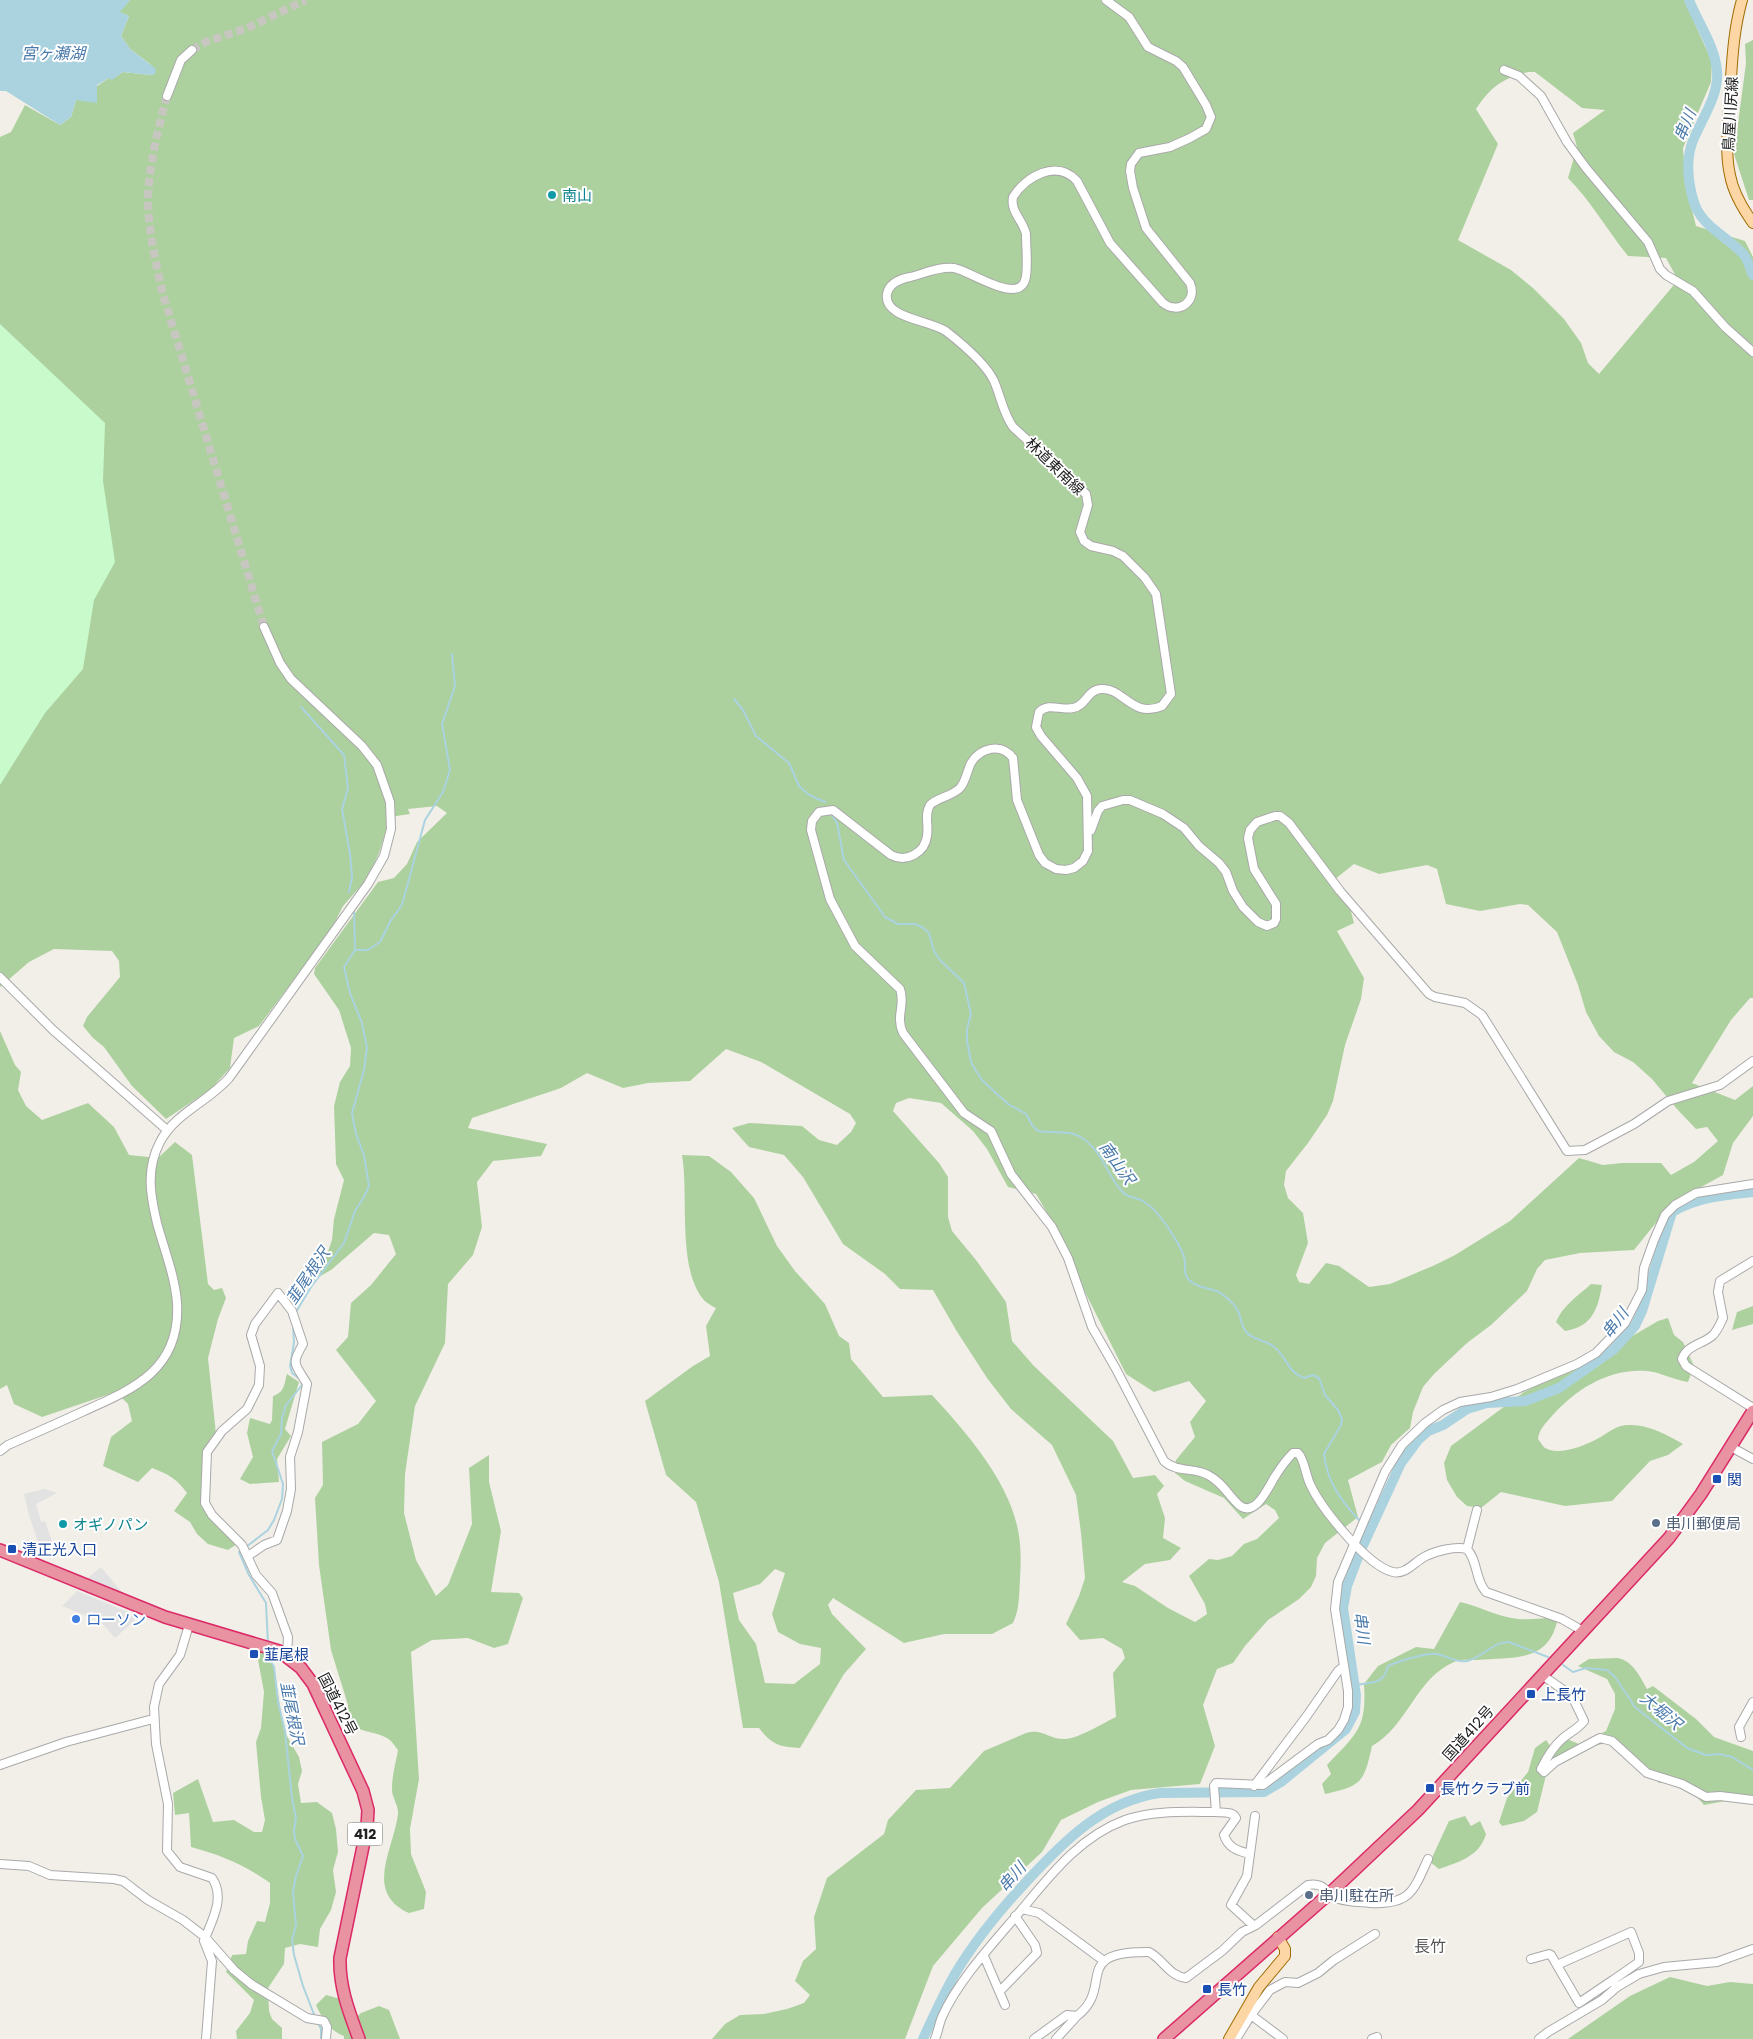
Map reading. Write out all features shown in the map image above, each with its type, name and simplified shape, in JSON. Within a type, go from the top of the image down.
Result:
[{"type":"highway","name":"国道412号","points":[[1168,2031],[1330,1893],[1418,1810],[1669,1538],[1701,1494],[1753,1410]]},
{"type":"highway","name":"国道412号","points":[[0,1550],[165,1617],[261,1644],[283,1653],[301,1668],[313,1684],[363,1791],[368,1810],[367,1827],[340,1958],[339,1975],[343,1993],[359,2039]]},
{"type":"main road","name":"鳥屋川尻線","points":[[1742,0],[1736,21],[1732,59],[1727,154],[1730,176],[1738,198],[1753,223]]},
{"type":"main road","points":[[1229,2039],[1259,1987],[1284,1956],[1285,1949],[1278,1938]]},
{"type":"street","name":"林道東南線","points":[[1106,0],[1129,17],[1148,47],[1176,61],[1183,67],[1211,117],[1206,129],[1190,138],[1170,147],[1139,153],[1131,164],[1130,171],[1142,220],[1149,234],[1190,283],[1192,291],[1190,300],[1187,304],[1175,308],[1168,307],[1163,303],[1110,243],[1077,181],[1068,174],[1058,171],[1041,173],[1030,178],[1013,197],[1013,208],[1025,228],[1026,234],[1026,275],[1025,282],[1019,288],[1006,290],[965,271],[947,268],[897,281],[889,288],[887,302],[893,310],[940,328],[986,368],[994,381],[1006,414],[1013,427],[1086,494],[1088,505],[1080,532],[1084,541],[1091,546],[1113,551],[1122,556],[1146,578],[1156,594],[1171,694],[1166,704],[1158,708],[1138,708],[1113,692],[1099,689],[1091,692],[1079,706],[1073,708],[1047,707],[1042,709],[1037,718],[1036,727],[1041,736],[1077,778],[1086,792],[1088,806],[1088,852],[1083,860],[1074,868],[1066,870],[1056,869],[1041,860],[1020,810],[1013,758],[1007,751],[999,748],[987,750],[979,755],[971,764],[960,788],[930,805],[926,815],[927,839],[917,852],[909,858],[897,858],[832,810],[822,811],[814,817],[811,830],[830,899],[859,953],[900,989],[902,996],[898,1020],[901,1028],[964,1113],[991,1131],[1011,1174],[1052,1227],[1068,1258],[1092,1327],[1164,1461],[1175,1468],[1200,1471],[1212,1477],[1241,1506],[1247,1508],[1254,1506],[1260,1500],[1282,1466],[1293,1454],[1298,1453],[1302,1458],[1304,1472],[1311,1487],[1340,1528],[1356,1545]]},
{"type":"street","points":[[167,96],[181,60],[192,50]]},
{"type":"street","points":[[1504,70],[1519,76],[1541,96],[1567,142],[1586,168],[1648,242],[1660,269],[1666,275],[1693,291],[1725,326],[1753,352]]},
{"type":"street","points":[[0,1451],[132,1389],[156,1370],[166,1354],[176,1324],[176,1303],[151,1200],[150,1180],[153,1160],[167,1130],[179,1117],[220,1088],[229,1078],[368,884],[384,856],[391,829],[390,802],[377,765],[362,746],[303,692],[280,663],[264,627]]},
{"type":"street","points":[[1089,837],[1098,810],[1107,804],[1130,800],[1163,814],[1184,828],[1199,846],[1219,863],[1226,872],[1233,891],[1243,907],[1258,922],[1267,926],[1274,923],[1276,919],[1276,904],[1254,869],[1248,838],[1250,830],[1257,822],[1275,816],[1284,818],[1314,854],[1340,891],[1429,994],[1466,1003],[1482,1015],[1568,1151],[1585,1150],[1634,1124],[1668,1101],[1720,1085],[1753,1061]]},
{"type":"street","points":[[0,977],[52,1030],[167,1130]]},
{"type":"street","points":[[1216,1810],[1214,1786],[1216,1783],[1263,1785],[1318,1744],[1328,1740],[1338,1730],[1344,1720],[1348,1707],[1348,1695],[1336,1618],[1335,1600],[1338,1582],[1356,1545],[1385,1472],[1402,1445],[1425,1423],[1443,1410],[1460,1402],[1517,1389],[1577,1364],[1596,1353],[1605,1342],[1613,1338],[1625,1323],[1642,1290],[1644,1268],[1665,1215],[1675,1205],[1696,1193],[1753,1184]]},
{"type":"street","points":[[1753,1261],[1720,1281],[1718,1292],[1723,1318],[1713,1335],[1691,1347],[1682,1359],[1686,1366],[1753,1410]]},
{"type":"street","points":[[248,1556],[264,1545],[277,1540],[287,1511],[291,1489],[290,1457],[298,1432],[307,1384],[295,1366],[295,1361],[303,1344],[292,1311],[278,1292],[254,1324],[251,1335],[260,1366],[258,1385],[247,1409],[222,1431],[207,1452],[205,1502],[212,1515],[242,1544],[256,1575],[272,1593],[288,1637],[283,1653]]},
{"type":"street","points":[[1731,1447],[1753,1459]]},
{"type":"street","points":[[1466,1549],[1477,1510]]},
{"type":"street","points":[[1356,1545],[1387,1570],[1400,1572],[1424,1556],[1460,1548],[1466,1549],[1474,1559],[1483,1589],[1488,1594],[1562,1619],[1583,1631]]},
{"type":"street","points":[[189,1625],[180,1654],[159,1684],[153,1719],[168,1804],[167,1851],[180,1867],[212,1878],[218,1892],[211,1928],[204,1941],[210,1954],[212,1970],[206,2039]]},
{"type":"street","points":[[1254,1786],[1344,1666]]},
{"type":"street","points":[[1542,1675],[1572,1696],[1584,1721],[1580,1727],[1561,1740],[1547,1757],[1541,1770],[1544,1772],[1562,1758],[1600,1738],[1605,1738],[1612,1740],[1647,1773],[1682,1784],[1706,1797],[1720,1796],[1753,1800]]},
{"type":"street","points":[[1741,1737],[1739,1727],[1753,1702]]},
{"type":"street","points":[[0,1765],[66,1742],[153,1719]]},
{"type":"street","points":[[936,2039],[942,2017],[966,1977],[1015,1916],[1044,1881],[1068,1857],[1083,1843],[1111,1826],[1140,1817],[1177,1812],[1216,1810],[1232,1813],[1236,1818],[1224,1835],[1226,1842],[1237,1851],[1250,1854]]},
{"type":"street","points":[[1254,1926],[1232,1905],[1247,1876],[1255,1816]]},
{"type":"street","points":[[1056,2039],[1082,2012],[1091,1998],[1096,1982],[1096,1972],[1104,1961],[1112,1955],[1149,1952],[1169,1971],[1186,1978],[1222,1951],[1242,1932],[1254,1926],[1288,1902],[1308,1885],[1316,1884],[1322,1886],[1338,1899],[1389,1904],[1406,1898],[1416,1886],[1428,1859]]},
{"type":"street","points":[[0,1864],[29,1866],[50,1875],[119,1880],[127,1883],[148,1900],[182,1920],[205,1937],[234,1970],[251,1984],[310,2018],[321,2020],[327,2027],[326,2039]]},
{"type":"street","points":[[1022,1909],[1040,1913],[1104,1961]]},
{"type":"street","points":[[1000,1991],[1037,1953],[1034,1945],[1015,1916]]},
{"type":"street","points":[[1539,2039],[1602,2000],[1615,1984],[1639,1962],[1639,1953],[1631,1932],[1557,1965]]},
{"type":"street","points":[[1236,2039],[1270,1990],[1285,1982],[1298,1984],[1318,1973],[1334,1960],[1375,1934]]},
{"type":"street","points":[[1531,1959],[1549,1954],[1578,2003],[1615,1984],[1652,1969],[1717,1962],[1753,1949]]},
{"type":"street","points":[[984,1956],[1005,2005]]},
{"type":"street","points":[[1034,2039],[1067,2015],[1077,2016]]},
{"type":"street","points":[[1251,2015],[1283,2039]]},
{"type":"green space","points":[[130,0],[1693,0],[1691,15],[1712,62],[1711,82],[1683,148],[1686,185],[1696,226],[1745,241],[1753,257],[1753,998],[1750,998],[1731,1020],[1692,1083],[1735,1100],[1753,1086],[1753,1116],[1733,1143],[1723,1175],[1672,1203],[1634,1250],[1580,1253],[1545,1260],[1537,1269],[1527,1291],[1434,1374],[1423,1387],[1413,1412],[1410,1428],[1391,1445],[1382,1462],[1348,1480],[1358,1517],[1325,1543],[1317,1558],[1316,1576],[1311,1587],[1299,1599],[1268,1620],[1233,1663],[1217,1669],[1203,1705],[1215,1746],[1200,1784],[1131,1790],[1098,1802],[1061,1820],[1042,1852],[982,1908],[933,1966],[905,2039],[712,2039],[725,2024],[740,2015],[764,2014],[804,2003],[810,1995],[795,1981],[803,1961],[816,1949],[814,1917],[827,1878],[884,1834],[888,1820],[916,1790],[950,1788],[984,1751],[1026,1733],[1037,1732],[1058,1739],[1069,1739],[1116,1717],[1113,1673],[1125,1658],[1122,1649],[1103,1638],[1080,1640],[1066,1624],[1085,1578],[1076,1495],[1052,1445],[1011,1409],[987,1378],[933,1290],[900,1289],[885,1274],[843,1244],[803,1177],[784,1155],[749,1147],[732,1128],[749,1123],[802,1126],[819,1140],[837,1145],[851,1132],[856,1123],[850,1114],[761,1062],[726,1049],[690,1081],[648,1083],[623,1088],[587,1073],[561,1088],[472,1118],[468,1128],[547,1144],[541,1156],[493,1161],[477,1182],[482,1227],[473,1255],[448,1284],[445,1343],[415,1406],[405,1474],[404,1513],[416,1560],[436,1596],[448,1585],[472,1524],[469,1468],[489,1455],[489,1482],[501,1531],[491,1592],[519,1593],[523,1598],[508,1644],[494,1648],[468,1638],[432,1640],[411,1652],[419,1779],[410,1829],[411,1854],[426,1892],[424,1909],[409,1913],[395,1904],[387,1894],[384,1882],[385,1869],[398,1814],[392,1788],[398,1750],[387,1738],[356,1727],[347,1719],[348,1705],[331,1650],[319,1565],[315,1498],[323,1485],[322,1442],[358,1424],[376,1401],[336,1350],[348,1337],[351,1303],[371,1285],[396,1254],[389,1235],[374,1233],[331,1270],[312,1281],[325,1260],[332,1240],[334,1219],[344,1180],[336,1164],[334,1106],[340,1082],[350,1066],[351,1048],[339,1010],[314,974],[315,968],[378,882],[394,878],[407,864],[417,842],[447,813],[437,806],[408,809],[410,814],[390,817],[379,853],[367,879],[343,906],[331,930],[259,1026],[234,1038],[230,1068],[211,1089],[166,1119],[132,1086],[104,1047],[83,1026],[87,1017],[120,977],[119,961],[112,951],[54,949],[29,962],[0,987],[0,137],[11,132],[25,105],[60,125],[71,117],[76,100],[109,78],[112,79],[123,72],[151,75],[150,64],[130,49],[121,36],[129,16],[119,12]],"holes":[[[1528,72],[1535,72],[1582,108],[1605,110],[1573,133],[1577,147],[1568,178],[1584,196],[1628,256],[1666,258],[1678,280],[1599,374],[1588,363],[1581,343],[1564,319],[1533,288],[1511,270],[1458,240],[1498,144],[1476,109],[1497,85]],[[1354,864],[1379,874],[1427,865],[1437,869],[1446,904],[1480,911],[1520,904],[1528,905],[1557,932],[1578,985],[1586,1012],[1599,1036],[1614,1052],[1633,1062],[1652,1079],[1696,1129],[1707,1127],[1718,1141],[1694,1162],[1671,1175],[1661,1163],[1603,1165],[1579,1158],[1510,1221],[1455,1255],[1390,1284],[1369,1287],[1339,1266],[1326,1263],[1309,1284],[1299,1282],[1296,1275],[1308,1243],[1303,1213],[1288,1198],[1284,1185],[1286,1171],[1327,1115],[1333,1101],[1345,1045],[1361,999],[1364,978],[1337,931],[1354,923],[1350,908],[1329,884]],[[909,1098],[941,1103],[973,1131],[987,1149],[1008,1187],[1036,1194],[1070,1252],[1085,1292],[1126,1374],[1154,1392],[1189,1381],[1206,1401],[1190,1422],[1195,1437],[1176,1460],[1175,1473],[1185,1481],[1224,1498],[1243,1519],[1266,1504],[1275,1510],[1279,1518],[1257,1539],[1244,1544],[1232,1556],[1218,1560],[1209,1559],[1189,1576],[1205,1604],[1207,1614],[1195,1622],[1168,1608],[1135,1586],[1122,1582],[1145,1564],[1170,1560],[1181,1548],[1163,1538],[1165,1518],[1157,1494],[1164,1486],[1155,1475],[1133,1478],[1113,1441],[1034,1366],[1012,1341],[1006,1302],[976,1260],[952,1231],[948,1217],[948,1177],[939,1163],[893,1111],[896,1103]]]},
{"type":"green space","points":[[1753,40],[1753,200],[1749,200],[1734,154],[1746,63],[1745,44]]},
{"type":"green space","points":[[0,324],[105,423],[103,481],[115,562],[94,600],[83,669],[45,713],[0,785]]},
{"type":"green space","points":[[0,1031],[15,1065],[21,1072],[18,1090],[26,1106],[42,1120],[88,1103],[114,1127],[129,1155],[158,1158],[175,1142],[192,1155],[208,1284],[214,1290],[222,1288],[226,1298],[218,1319],[208,1358],[216,1434],[205,1452],[201,1501],[240,1542],[228,1550],[208,1544],[197,1534],[190,1522],[174,1511],[187,1493],[172,1478],[152,1468],[138,1482],[103,1466],[111,1437],[132,1421],[128,1404],[116,1392],[42,1417],[14,1404],[7,1385],[0,1389]]},
{"type":"green space","points":[[682,1155],[709,1156],[731,1172],[754,1198],[777,1246],[795,1271],[825,1304],[839,1336],[849,1343],[851,1359],[883,1397],[932,1395],[973,1442],[986,1460],[1007,1497],[1015,1517],[1019,1536],[1021,1567],[1017,1612],[1013,1623],[992,1634],[944,1634],[904,1643],[833,1598],[828,1605],[832,1614],[866,1649],[844,1674],[800,1748],[787,1747],[772,1742],[759,1728],[743,1728],[719,1582],[696,1502],[666,1475],[645,1401],[710,1356],[706,1326],[716,1308],[703,1299],[695,1285],[690,1269],[685,1230]],"holes":[[[775,1569],[785,1573],[772,1614],[778,1632],[800,1644],[821,1648],[820,1664],[794,1684],[765,1683],[756,1644],[739,1620],[733,1593],[760,1584]]]},
{"type":"green space","points":[[1591,1284],[1602,1285],[1596,1309],[1582,1326],[1565,1331],[1556,1322],[1559,1316],[1571,1301]]},
{"type":"green space","points":[[1753,1306],[1753,1324],[1732,1330],[1737,1312]]},
{"type":"green space","points":[[1668,1318],[1674,1335],[1683,1342],[1694,1366],[1688,1382],[1647,1371],[1633,1371],[1607,1377],[1594,1382],[1561,1406],[1543,1426],[1538,1439],[1545,1448],[1564,1451],[1597,1439],[1620,1426],[1636,1425],[1657,1431],[1683,1444],[1668,1455],[1650,1461],[1612,1501],[1565,1506],[1501,1492],[1481,1508],[1467,1506],[1457,1497],[1447,1480],[1444,1463],[1451,1446],[1524,1392],[1617,1345],[1658,1321]]},
{"type":"green space","points":[[287,1374],[299,1382],[285,1429],[291,1436],[277,1459],[279,1482],[250,1484],[240,1479],[253,1457],[247,1433],[250,1418],[270,1424],[272,1420],[273,1396],[282,1390]]},
{"type":"green space","points":[[1460,1602],[1510,1618],[1558,1617],[1554,1632],[1547,1643],[1539,1650],[1528,1655],[1459,1660],[1441,1670],[1420,1691],[1395,1727],[1372,1746],[1366,1768],[1359,1780],[1347,1788],[1325,1794],[1322,1784],[1331,1774],[1327,1765],[1358,1730],[1364,1711],[1364,1684],[1378,1666],[1416,1647],[1434,1649]]},
{"type":"green space","points":[[256,1649],[272,1657],[284,1731],[299,1757],[302,1771],[298,1784],[301,1803],[317,1802],[332,1813],[336,1829],[338,1852],[333,1870],[336,1892],[331,1910],[320,1929],[318,1947],[300,1944],[285,1948],[284,1964],[268,1988],[269,2011],[272,2019],[282,2028],[282,2039],[237,2039],[236,2031],[250,2013],[254,2000],[226,1972],[232,1955],[246,1954],[248,1941],[257,1921],[265,1922],[270,1903],[270,1883],[232,1861],[191,1847],[189,1813],[175,1815],[173,1793],[198,1779],[213,1822],[234,1820],[254,1832],[262,1832],[265,1820],[256,1742],[261,1728],[264,1692]]},
{"type":"green space","points":[[1617,1658],[1631,1665],[1647,1689],[1653,1686],[1696,1719],[1714,1737],[1753,1751],[1753,1803],[1731,1800],[1704,1805],[1683,1781],[1659,1783],[1640,1763],[1607,1743],[1593,1746],[1576,1756],[1549,1763],[1537,1812],[1524,1821],[1502,1826],[1499,1822],[1507,1798],[1528,1772],[1535,1748],[1546,1740],[1551,1747],[1567,1739],[1579,1744],[1606,1731],[1615,1709],[1615,1694],[1607,1679],[1578,1666],[1589,1659]]},
{"type":"green space","points":[[1465,1816],[1471,1826],[1480,1821],[1486,1834],[1483,1842],[1468,1857],[1439,1869],[1430,1862],[1449,1821]]},
{"type":"green space","points":[[1670,1977],[1707,1986],[1730,1982],[1753,1984],[1753,2039],[1568,2039],[1630,1996]]},
{"type":"green space","points":[[326,1995],[341,1999],[348,2025],[361,2013],[379,2006],[389,2010],[400,2039],[344,2039],[344,2036],[327,2023],[316,2005]]},
{"type":"shaded area","points":[[45,1489],[57,1493],[36,1504],[41,1522],[45,1521],[53,1544],[40,1548],[24,1494]]},
{"type":"shaded area","points":[[101,1567],[125,1596],[87,1579]]},
{"type":"shaded area","points":[[77,1591],[126,1611],[135,1620],[115,1638],[91,1611],[87,1616],[62,1606]]},
{"type":"water","name":"宮ヶ瀬湖","points":[[0,0],[130,0],[120,12],[129,16],[121,36],[130,49],[156,69],[155,74],[123,72],[112,80],[109,78],[97,85],[97,103],[76,100],[71,117],[60,125],[6,91],[0,91]]},
{"type":"waterway","name":"串川","points":[[1689,0],[1710,44],[1717,71],[1717,81],[1709,108],[1690,150],[1688,171],[1691,192],[1702,217],[1744,255],[1753,275]]},
{"type":"waterway","points":[[355,950],[368,950],[380,942],[391,920],[402,905],[425,820],[443,792],[450,770],[442,724],[455,686],[452,654]]},
{"type":"waterway","name":"南山沢","points":[[734,699],[743,710],[756,736],[789,763],[799,786],[809,795],[825,802]]},
{"type":"waterway","name":"韮尾根沢","points":[[301,707],[344,755],[348,788],[342,809],[352,877],[349,892]]},
{"type":"waterway","name":"南山沢","points":[[831,814],[837,823],[844,860],[885,917],[898,924],[915,924],[922,927],[929,933],[934,951],[940,960],[964,983],[971,1014],[967,1029],[971,1062],[983,1081],[1008,1104],[1026,1114],[1038,1131],[1077,1135],[1089,1143],[1123,1192],[1148,1204],[1166,1225],[1182,1252],[1187,1278],[1197,1285],[1217,1291],[1227,1298],[1237,1308],[1246,1332],[1252,1337],[1273,1346],[1294,1372],[1304,1378],[1313,1375],[1319,1378],[1325,1395],[1338,1410],[1342,1419],[1341,1425],[1324,1454],[1328,1473],[1341,1498],[1360,1521]]},
{"type":"waterway","name":"韮尾根沢","points":[[296,1312],[311,1287],[344,1243],[355,1211],[369,1186],[364,1155],[356,1134],[352,1113],[364,1070],[367,1048],[362,1023],[350,993],[344,967],[355,950],[354,912]]},
{"type":"waterway","name":"串川","points":[[923,2039],[951,1982],[979,1937],[1007,1903],[1055,1851],[1086,1825],[1120,1804],[1139,1797],[1160,1793],[1264,1792],[1281,1782],[1346,1729],[1355,1712],[1356,1695],[1343,1608],[1347,1586],[1360,1552],[1401,1463],[1418,1440],[1428,1431],[1443,1425],[1467,1409],[1487,1403],[1525,1401],[1559,1388],[1613,1350],[1635,1326],[1642,1311],[1672,1212],[1701,1200],[1753,1192]]},
{"type":"waterway","name":"韮尾根沢","points":[[246,1547],[268,1530],[282,1499],[283,1484],[272,1451],[281,1434],[282,1418],[286,1405],[302,1385],[301,1380],[292,1373],[290,1366],[294,1343],[293,1324]]},
{"type":"waterway","name":"南山沢","points":[[1365,1526],[1370,1531]]},
{"type":"waterway","name":"韮尾根沢","points":[[242,1550],[239,1552],[249,1575],[266,1603],[268,1644]]},
{"type":"waterway","name":"大堀沢","points":[[1355,1685],[1380,1680],[1384,1677],[1388,1666],[1398,1662],[1426,1654],[1437,1654],[1455,1660],[1467,1661],[1504,1642],[1509,1642],[1548,1657]]},
{"type":"waterway","name":"韮尾根沢","points":[[269,1653],[274,1667],[278,1702],[285,1731],[296,1818],[295,1839],[303,1856],[293,1892],[296,1925],[292,1940],[294,1955],[303,1986],[315,2017]]},
{"type":"waterway","name":"大堀沢","points":[[1563,1665],[1573,1672],[1586,1668],[1607,1670],[1615,1677],[1635,1707],[1687,1748],[1706,1755],[1719,1754],[1732,1757],[1753,1770]]},
{"type":"waterway","name":"韮尾根沢","points":[[318,2023],[321,2029],[321,2039]]},
{"type":"tunnel","points":[[192,50],[206,42],[247,28],[306,0]]},
{"type":"tunnel","points":[[167,96],[156,139],[149,183],[148,210],[154,251],[162,291],[264,627]]},
{"type":"place","name":"南山","points":[[552,195]]},
{"type":"place","name":"関","points":[[1717,1479]]},
{"type":"place","name":"串川郵便局","points":[[1656,1523]]},
{"type":"place","name":"オギノパン","points":[[63,1524]]},
{"type":"place","name":"清正光入口","points":[[12,1549]]},
{"type":"place","name":"ローソン","points":[[76,1619]]},
{"type":"place","name":"韮尾根","points":[[254,1654]]},
{"type":"place","name":"上長竹","points":[[1531,1694]]},
{"type":"place","name":"長竹クラブ前","points":[[1430,1788]]},
{"type":"place","name":"串川駐在所","points":[[1309,1895]]},
{"type":"place","name":"長竹","points":[[1207,1989]]},
{"type":"district","name":"長竹","points":[[1430,1946]]}]
